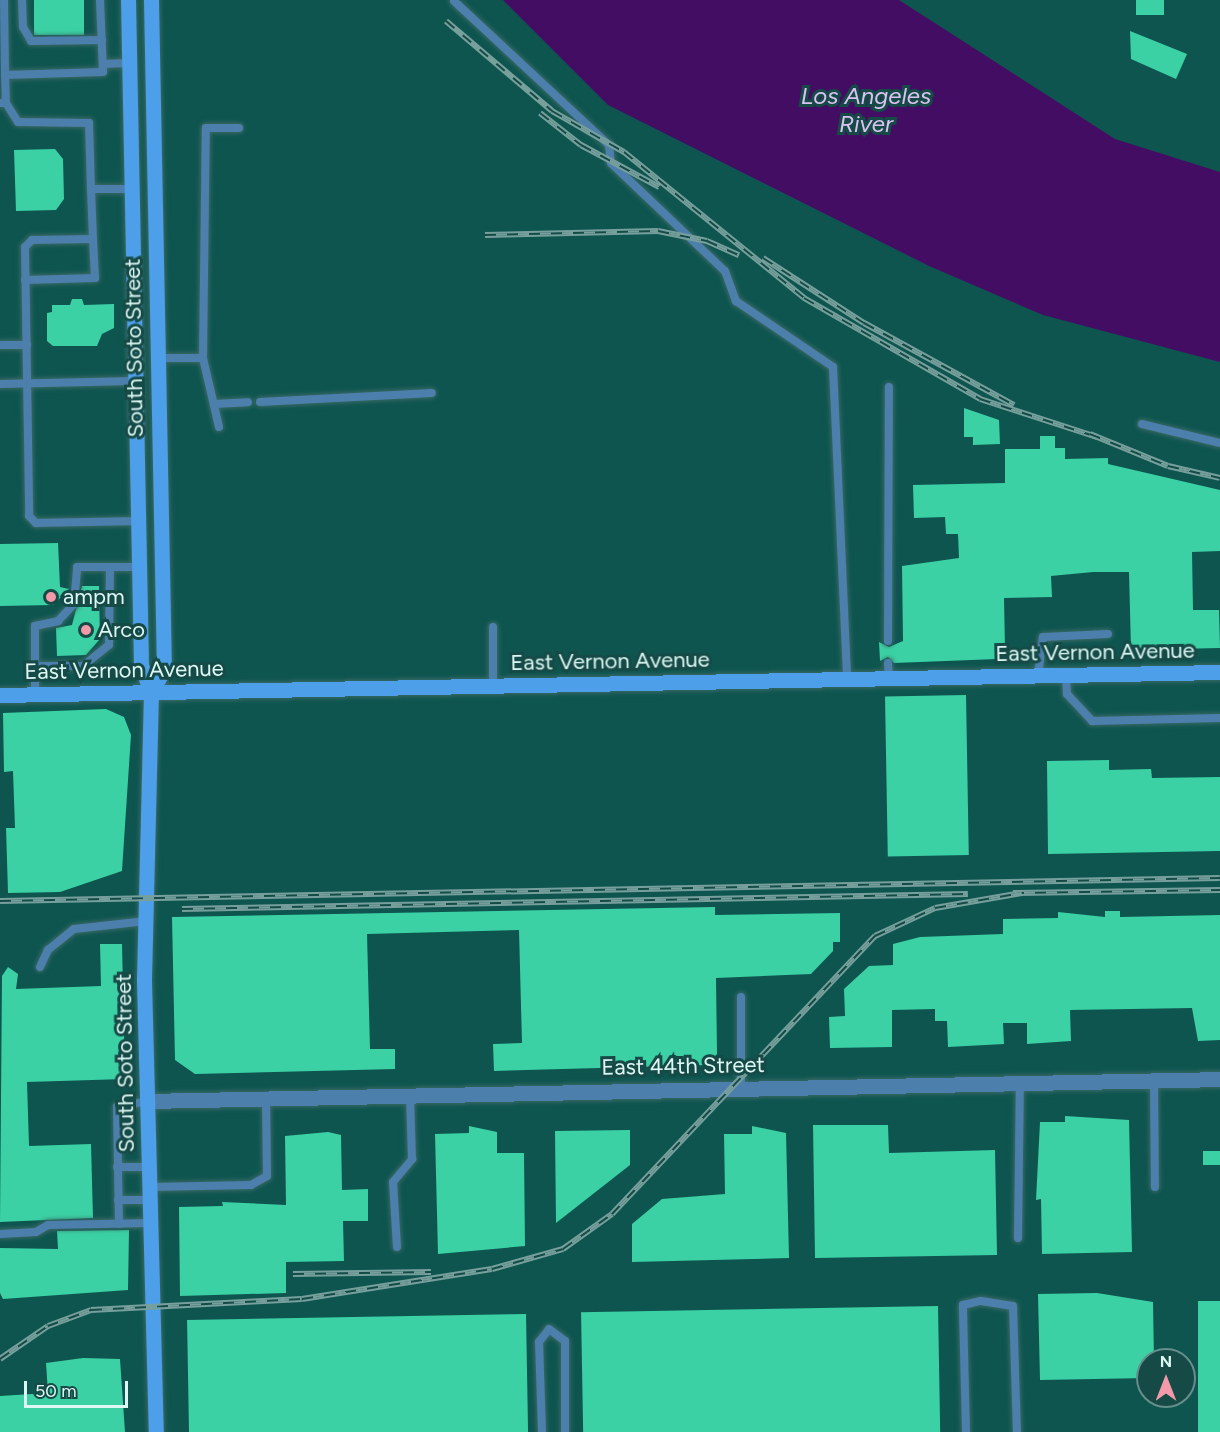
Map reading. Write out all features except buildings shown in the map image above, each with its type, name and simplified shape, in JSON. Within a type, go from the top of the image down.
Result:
[{"type":"main road","name":"South Soto Street","points":[[128,0],[141,665],[152,692],[147,921],[147,1101],[156,1432]]},
{"type":"main road","name":"South Soto Street","points":[[151,0],[164,669],[152,692]]},
{"type":"main road","points":[[134,381],[158,381]]},
{"type":"main road","name":"East Vernon Avenue","points":[[0,695],[1220,672]]},
{"type":"street","name":"East 44th Street","points":[[147,1101],[741,1087],[1220,1079]]},
{"type":"lane","points":[[4,0],[3,103],[18,122],[89,123],[95,278],[25,280]]},
{"type":"lane","points":[[22,0],[22,27],[31,40],[102,40]]},
{"type":"lane","points":[[5,75],[103,72],[100,0]]},
{"type":"lane","points":[[454,2],[609,145],[611,163],[725,271],[736,301],[833,367],[848,679]]},
{"type":"lane","points":[[103,64],[129,63]]},
{"type":"lane","points":[[219,428],[203,358],[206,128],[239,128]]},
{"type":"lane","points":[[91,189],[131,189]]},
{"type":"lane","points":[[93,239],[27,242],[25,280],[29,516],[36,523],[138,521]]},
{"type":"lane","points":[[0,345],[27,345]]},
{"type":"lane","points":[[157,358],[203,358]]},
{"type":"lane","points":[[0,384],[134,381]]},
{"type":"lane","points":[[888,641],[889,387]]},
{"type":"lane","points":[[260,402],[432,393]]},
{"type":"lane","points":[[214,404],[248,402]]},
{"type":"lane","points":[[1142,424],[1220,443]]},
{"type":"lane","points":[[36,694],[35,626],[58,621],[74,604],[77,567],[140,567]]},
{"type":"lane","points":[[35,666],[83,666],[109,645],[110,567]]},
{"type":"lane","points":[[494,627],[494,686]]},
{"type":"lane","points":[[1038,676],[1043,637],[1108,634]]},
{"type":"lane","points":[[888,663],[889,679]]},
{"type":"lane","points":[[1066,675],[1067,694],[1092,721],[1220,718]]},
{"type":"lane","points":[[40,967],[48,950],[74,929],[147,921]]},
{"type":"lane","points":[[741,997],[741,1087]]},
{"type":"lane","points":[[1154,1080],[1155,1187]]},
{"type":"lane","points":[[1018,1239],[1020,1082]]},
{"type":"lane","points":[[397,1247],[393,1182],[412,1159],[410,1094]]},
{"type":"lane","points":[[118,1200],[150,1194],[251,1185],[267,1176],[266,1098]]},
{"type":"lane","points":[[119,1224],[117,1107],[147,1101]]},
{"type":"lane","points":[[117,1167],[149,1167]]},
{"type":"lane","points":[[0,1234],[36,1232],[48,1225],[150,1223]]},
{"type":"lane","points":[[966,1432],[963,1305],[981,1302],[1013,1306],[1017,1432]]},
{"type":"lane","points":[[543,1432],[539,1342],[549,1329],[565,1341],[565,1432]]},
{"type":"shaded area","points":[[0,0],[1220,0],[1220,1432],[0,1432]]},
{"type":"water","name":"Los Angeles River","points":[[503,0],[899,0],[1115,139],[1220,172],[1220,362],[1043,315],[929,266],[608,105]]},
{"type":"railway","points":[[446,21],[552,111],[624,152],[804,298],[980,399],[1097,437]]},
{"type":"railway","points":[[540,113],[581,145],[659,187]]},
{"type":"railway","points":[[485,235],[658,231],[707,241],[739,255]]},
{"type":"railway","points":[[763,258],[864,323],[1014,405]]},
{"type":"railway","points":[[1090,434],[1168,466],[1220,478]]},
{"type":"railway","points":[[0,901],[1220,878]]},
{"type":"railway","points":[[1013,893],[1220,890]]},
{"type":"railway","points":[[0,1359],[48,1326],[91,1310],[302,1299],[492,1269],[563,1249],[612,1214],[875,936],[935,908],[1022,893]]},
{"type":"railway","points":[[182,909],[968,894]]},
{"type":"railway","points":[[293,1274],[431,1272]]},
{"type":"place","name":"ampm","points":[[51,597]]},
{"type":"place","name":"Arco","points":[[86,630]]}]
